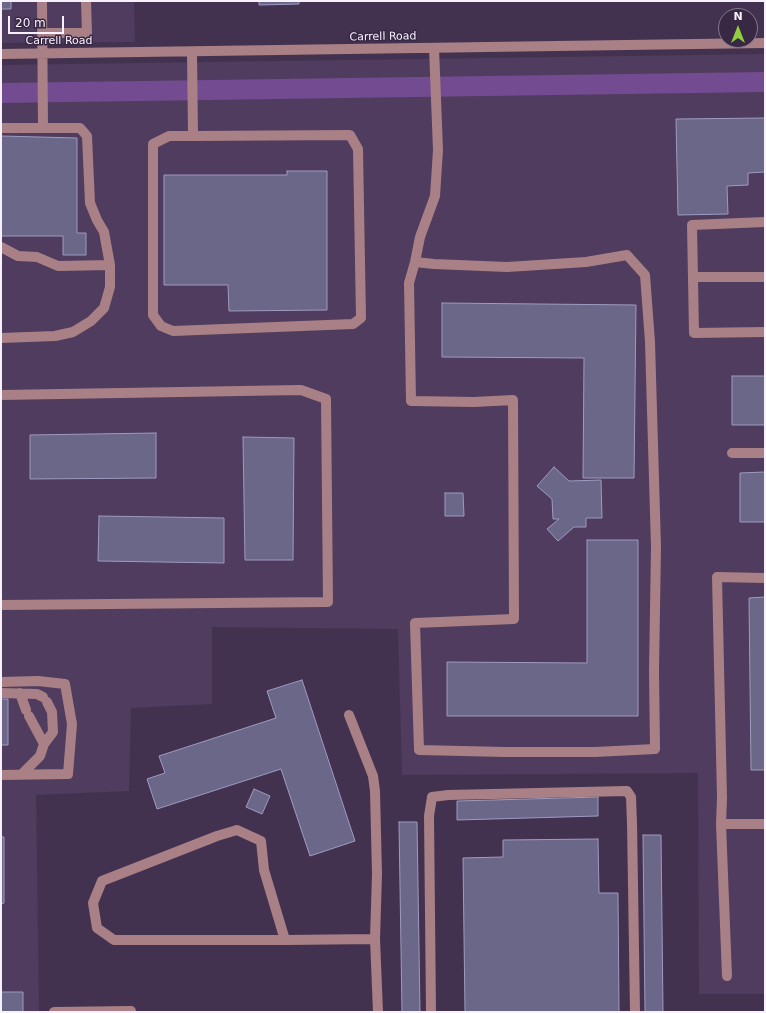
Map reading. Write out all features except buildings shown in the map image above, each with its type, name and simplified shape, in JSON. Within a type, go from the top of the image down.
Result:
[{"type":"street","points":[[42,1],[43,127]]},
{"type":"street","points":[[43,33],[87,33],[86,1]]},
{"type":"street","name":"Carrell Road","points":[[1,54],[765,43]]},
{"type":"street","points":[[415,262],[507,267],[586,262],[627,255],[645,275],[650,342],[656,547],[654,671],[655,749],[595,752],[419,750],[415,623],[514,619],[513,400],[474,402],[411,401],[409,282],[420,238],[435,196],[438,150],[434,48]]},
{"type":"street","points":[[192,52],[193,136]]},
{"type":"street","points":[[1,128],[80,128],[87,136],[90,203],[96,220],[104,232],[110,265],[110,287],[104,308],[92,321],[74,332],[61,335],[1,338]]},
{"type":"street","points":[[350,135],[358,149],[361,318],[353,324],[173,331],[161,326],[153,315],[153,144],[169,136],[193,136],[350,135]]},
{"type":"street","points":[[765,222],[692,225],[694,333],[765,332]]},
{"type":"street","points":[[1,247],[18,256],[37,257],[58,266],[110,265]]},
{"type":"street","points":[[693,277],[765,277]]},
{"type":"street","points":[[1,395],[301,390],[326,399],[328,602],[1,605]]},
{"type":"street","points":[[732,453],[765,453]]},
{"type":"street","points":[[727,976],[721,824],[722,798],[718,577],[765,578]]},
{"type":"street","points":[[1,682],[38,681],[65,684],[72,724],[68,774],[1,775]]},
{"type":"street","points":[[1,693],[37,694],[45,700],[52,712],[53,732],[44,744],[40,756],[22,774]]},
{"type":"street","points":[[20,693],[28,713],[44,744]]},
{"type":"street","points":[[349,715],[373,776],[375,791],[377,874],[375,940],[378,1012]]},
{"type":"street","points":[[431,1012],[429,816],[432,797],[448,795],[627,791],[631,797],[632,823],[635,1012]]},
{"type":"street","points":[[721,824],[765,824]]},
{"type":"street","points":[[285,940],[264,870],[261,841],[237,830],[217,836],[102,881],[93,903],[97,928],[114,940],[285,940],[375,940]]},
{"type":"street","points":[[54,1012],[131,1011]]},
{"type":"shaded area","points":[[1,1],[134,1],[135,42],[1,43]]},
{"type":"shaded area","points":[[765,54],[765,994],[699,994],[698,773],[402,775],[398,629],[212,627],[212,704],[131,708],[129,791],[36,795],[39,1012],[1,1012],[1,65]]},
{"type":"waterway","points":[[1,93],[765,82]]}]
